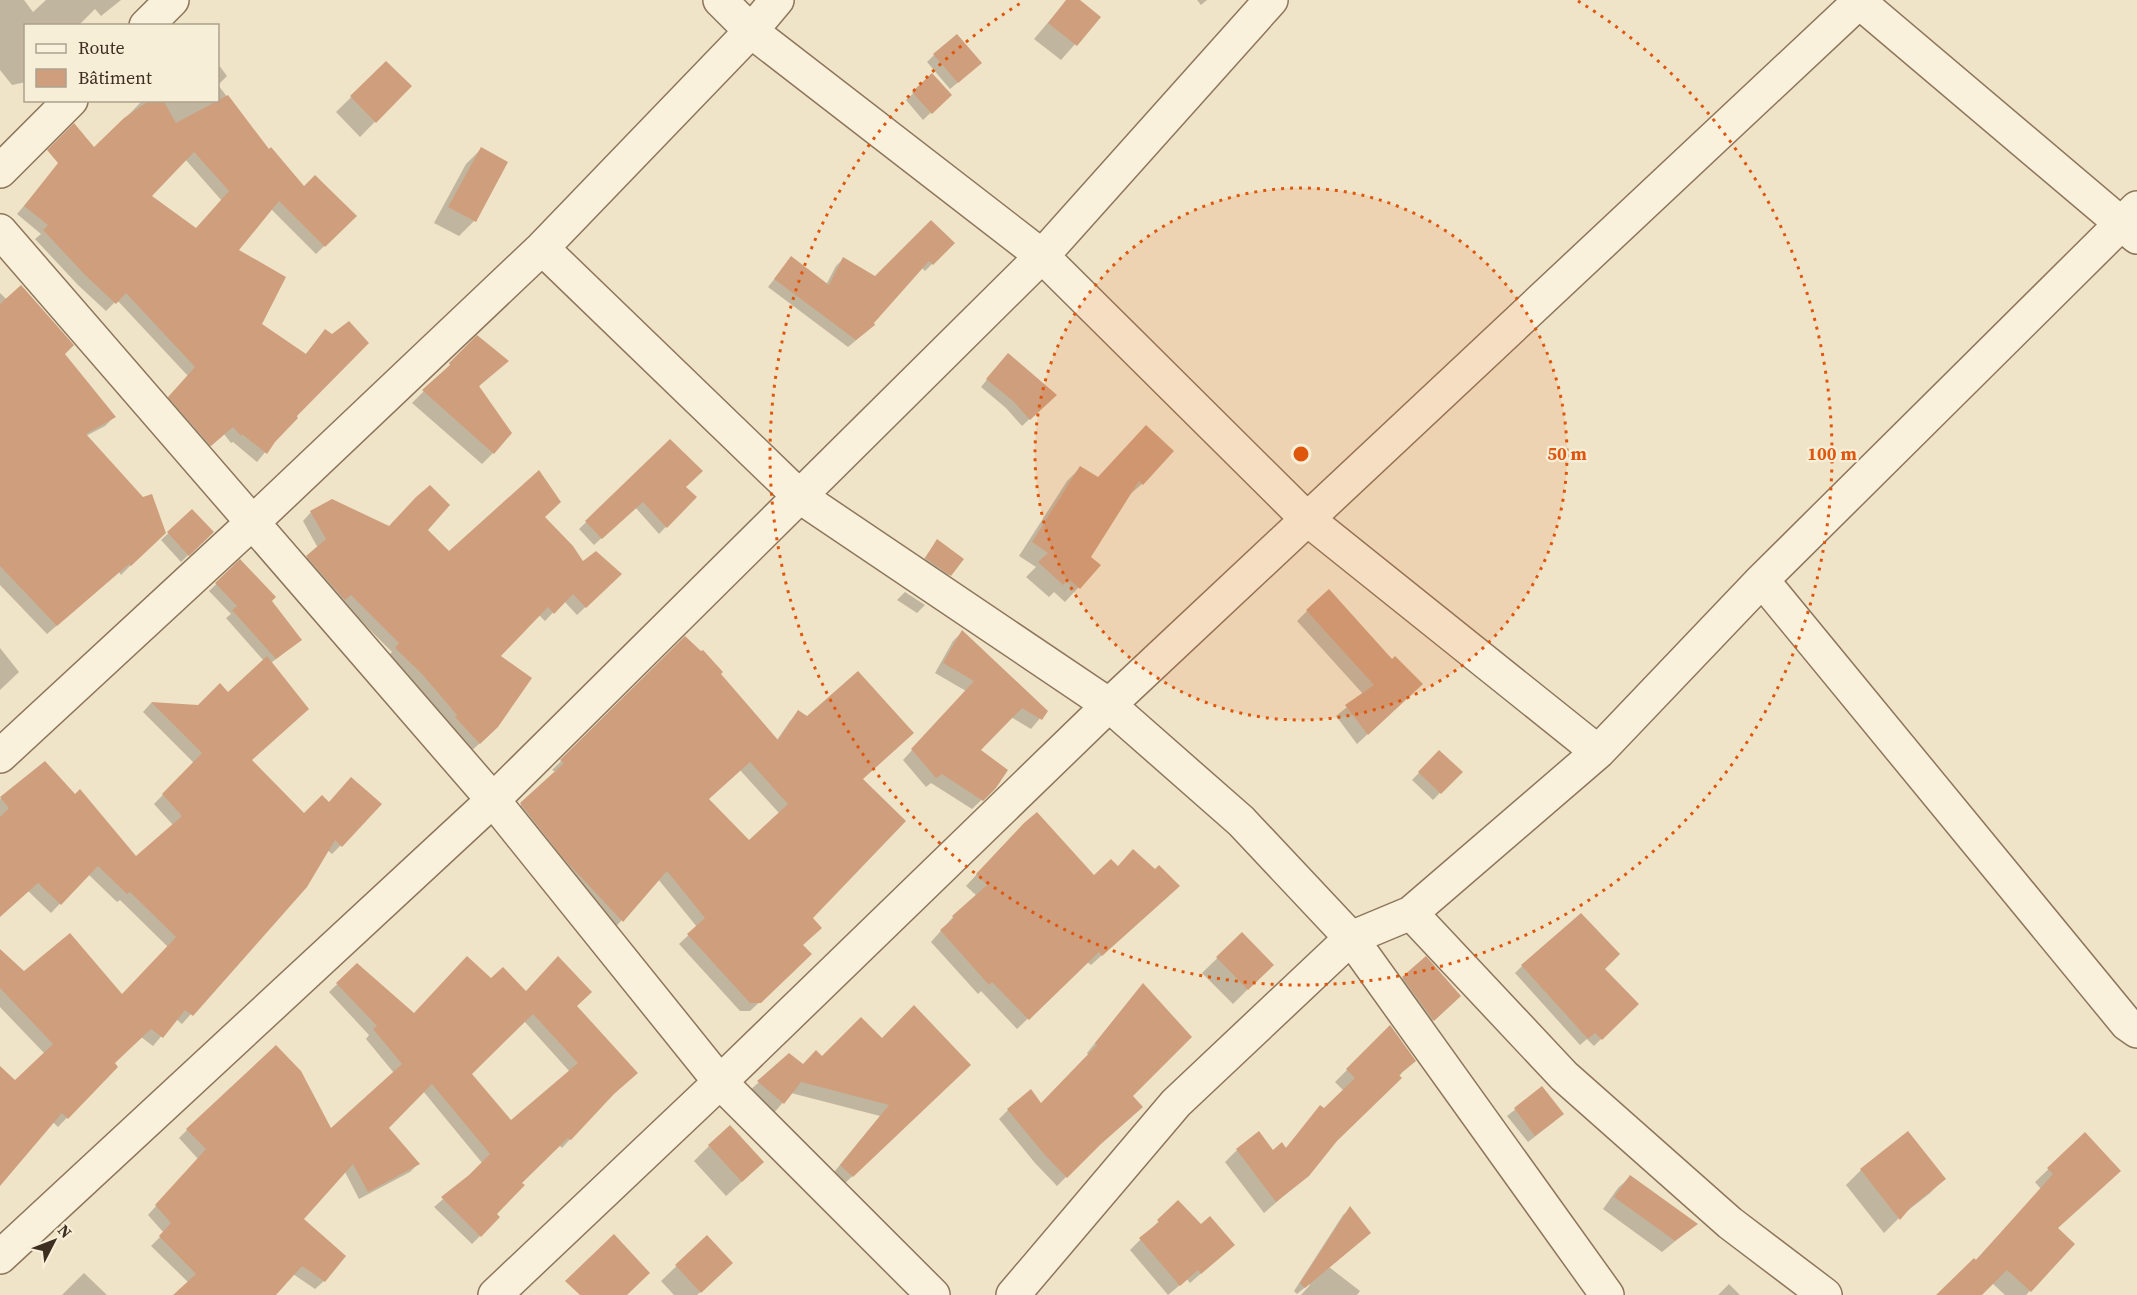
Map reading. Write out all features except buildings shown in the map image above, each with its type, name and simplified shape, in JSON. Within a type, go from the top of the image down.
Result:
[{"type":"street","points":[[148,24],[172,0]]},
{"type":"street","points":[[720,0],[751,31],[1042,256],[1306,518],[1598,752]]},
{"type":"street","points":[[0,756],[253,522],[542,248],[751,31],[777,0]]},
{"type":"street","points":[[0,1257],[493,800],[1042,256],[1271,0]]},
{"type":"street","points":[[495,1295],[720,1082],[1109,705],[1306,518],[1859,1],[2132,223],[1762,580],[1598,752],[1411,913],[1351,938],[1176,1103],[1013,1295]]},
{"type":"street","points":[[0,171],[69,102]]},
{"type":"street","points":[[0,231],[493,800],[720,1082],[933,1295]]},
{"type":"street","points":[[542,248],[799,496],[1109,705],[1241,821],[1351,938],[1607,1295]]},
{"type":"street","points":[[1762,580],[2127,1024],[2137,1031]]},
{"type":"street","points":[[1411,913],[1564,1076],[1730,1223],[1825,1295]]}]
